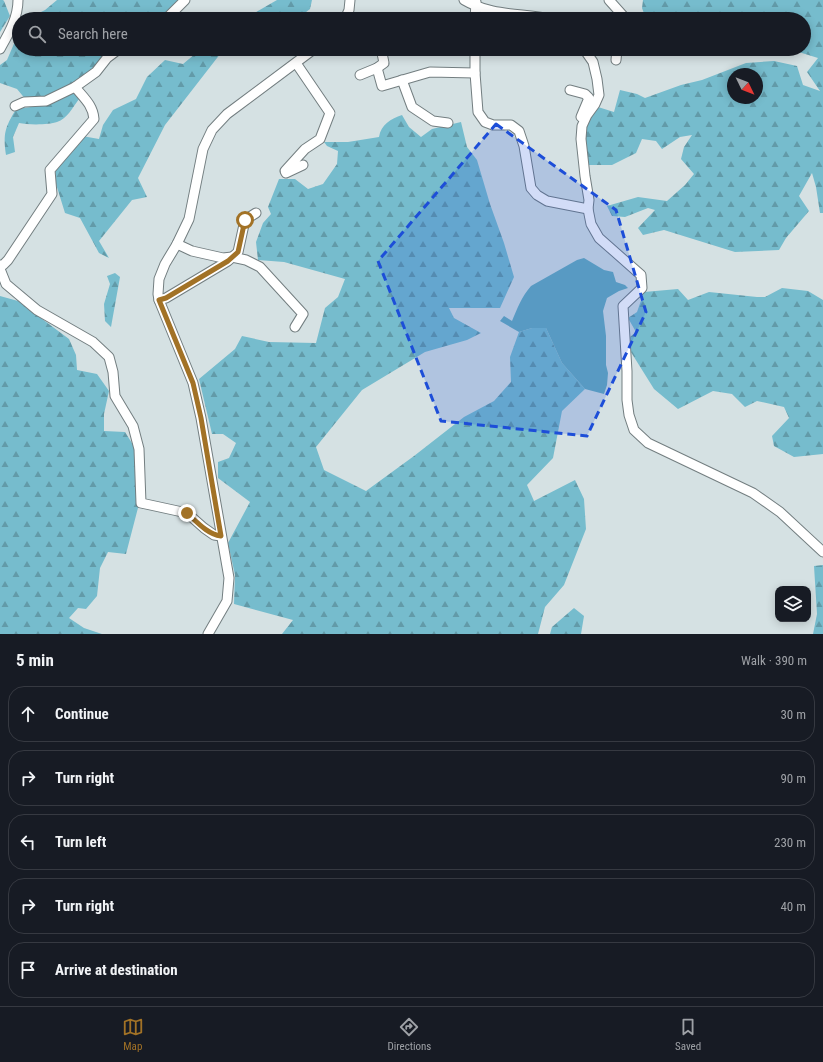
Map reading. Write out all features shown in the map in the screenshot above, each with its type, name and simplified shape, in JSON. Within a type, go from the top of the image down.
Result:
[{"type":"street","points":[[18,0],[18,12]]},
{"type":"street","points":[[172,12],[185,0]]},
{"type":"street","points":[[348,12],[350,0]]},
{"type":"street","points":[[464,0],[476,3],[498,12]]},
{"type":"street","points":[[609,0],[620,12]]},
{"type":"street","points":[[0,48],[12,27]]},
{"type":"street","points":[[15,106],[24,102],[46,101],[75,87],[96,72],[110,56]]},
{"type":"street","points":[[208,634],[227,601],[229,578],[201,418],[193,383],[159,300],[159,279],[165,264],[189,219],[203,149],[212,130],[227,114],[305,56]]},
{"type":"street","points":[[360,75],[377,68],[384,62],[383,56]]},
{"type":"street","points":[[475,56],[478,112],[485,122],[493,125],[511,125],[519,131],[524,146],[531,188],[537,195],[547,201],[588,209]]},
{"type":"street","points":[[581,139],[582,126],[599,95],[593,62],[589,56]]},
{"type":"street","points":[[616,56],[616,60]]},
{"type":"street","points":[[296,63],[330,113],[320,140],[305,149],[285,170],[286,173],[303,165]]},
{"type":"street","points":[[377,68],[382,86],[430,72],[475,73]]},
{"type":"street","points":[[402,80],[412,107],[433,121],[448,123]]},
{"type":"street","points":[[0,265],[3,265],[8,260],[52,194],[50,170],[94,119],[93,110],[75,87]]},
{"type":"street","points":[[570,90],[585,94],[589,98],[578,124],[590,200],[588,209],[591,224],[599,238],[641,275],[642,288],[623,306],[627,371],[627,400],[629,415],[634,430],[648,443],[753,493],[780,512],[823,552]]},
{"type":"street","points":[[159,300],[166,298],[228,261],[238,252],[245,220],[256,213]]},
{"type":"street","points":[[177,244],[192,251],[223,258],[232,257],[246,260],[260,267],[303,314],[295,327]]},
{"type":"street","points":[[0,269],[6,284],[37,310],[93,342],[109,357],[113,372],[115,396],[133,426],[139,449],[141,503],[187,513],[214,535],[221,536]]},
{"type":"highlighted area","points":[[496,124],[616,210],[646,312],[587,436],[441,421],[378,261]]},
{"type":"green space","points":[[0,0],[4,1],[10,16],[0,32]]},
{"type":"green space","points":[[57,0],[181,0],[167,12],[41,12]]},
{"type":"green space","points":[[277,0],[312,0],[310,9],[306,12],[256,12]]},
{"type":"green space","points":[[643,0],[823,0],[823,213],[820,213],[812,173],[799,196],[809,211],[786,238],[779,250],[735,252],[664,230],[643,235],[638,228],[655,210],[648,208],[625,217],[612,216],[607,206],[638,197],[667,201],[685,185],[694,174],[681,159],[684,147],[692,135],[680,137],[662,149],[656,141],[642,139],[636,153],[612,165],[587,165],[584,114],[598,107],[614,112],[620,90],[637,94],[645,98],[727,70],[727,104],[763,104],[763,68],[733,68],[746,63],[774,61],[797,66],[803,85],[820,91],[807,72],[818,58],[811,56],[811,12],[643,12],[642,8]]},
{"type":"green space","points":[[12,48],[12,56],[105,56],[86,74],[57,92],[27,101],[17,89],[0,83],[0,65],[7,60]]},
{"type":"green space","points":[[193,56],[219,56],[165,125],[138,178],[147,197],[132,200],[99,241],[109,258],[99,253],[80,218],[65,213],[56,184],[55,167],[82,136],[99,139],[103,125],[113,110],[136,99],[147,77],[165,60],[183,64]]},
{"type":"green space","points":[[72,91],[79,99],[67,116],[57,122],[49,124],[19,123],[13,137],[15,152],[6,155],[6,131],[9,121],[16,109],[50,103]]},
{"type":"green space","points":[[402,115],[409,127],[421,137],[432,129],[461,122],[467,147],[477,160],[514,277],[500,308],[449,308],[454,318],[481,333],[467,340],[425,352],[362,390],[316,447],[324,470],[366,491],[464,417],[494,401],[511,382],[510,357],[519,332],[532,328],[546,328],[562,363],[585,389],[562,411],[553,458],[527,485],[534,501],[575,480],[584,499],[586,529],[564,585],[545,607],[538,634],[282,634],[293,620],[234,604],[235,575],[228,543],[250,502],[218,478],[218,462],[229,458],[236,443],[223,434],[212,434],[199,379],[235,349],[242,336],[269,342],[316,343],[325,308],[338,297],[345,279],[284,262],[258,260],[256,242],[263,223],[271,214],[268,207],[279,179],[295,179],[308,189],[323,184],[337,164],[338,151],[327,146],[324,142],[348,142],[379,137],[384,125],[394,118]]},
{"type":"green space","points":[[115,273],[120,277],[111,327],[105,321],[104,304],[110,284],[107,276]]},
{"type":"green space","points":[[782,288],[808,291],[823,300],[823,454],[794,457],[774,446],[772,436],[789,418],[784,407],[757,401],[745,407],[732,394],[713,391],[678,409],[654,389],[629,349],[630,337],[636,332],[628,318],[637,312],[644,292],[678,289],[688,300],[709,292],[765,297]]},
{"type":"green space","points":[[0,296],[18,301],[69,339],[76,355],[77,370],[97,374],[109,391],[104,414],[104,431],[125,432],[135,448],[139,504],[126,554],[108,552],[100,568],[97,596],[86,609],[78,608],[69,618],[84,628],[102,634],[0,634]]},
{"type":"green space","points":[[823,565],[823,634],[813,634],[817,614],[814,566]]},
{"type":"green space","points":[[574,608],[584,616],[581,634],[550,634],[552,627]]},
{"type":"shaded area","points":[[584,258],[604,270],[613,272],[616,282],[625,285],[628,288],[607,298],[603,311],[606,336],[606,365],[608,373],[607,385],[604,394],[585,389],[562,363],[546,328],[532,328],[519,332],[500,321],[504,316],[512,321],[522,298],[531,286],[577,260]]},
{"type":"route","points":[[187,513],[214,535],[221,536],[201,418],[193,383],[159,300],[166,298],[228,261],[238,252],[245,220]]}]
